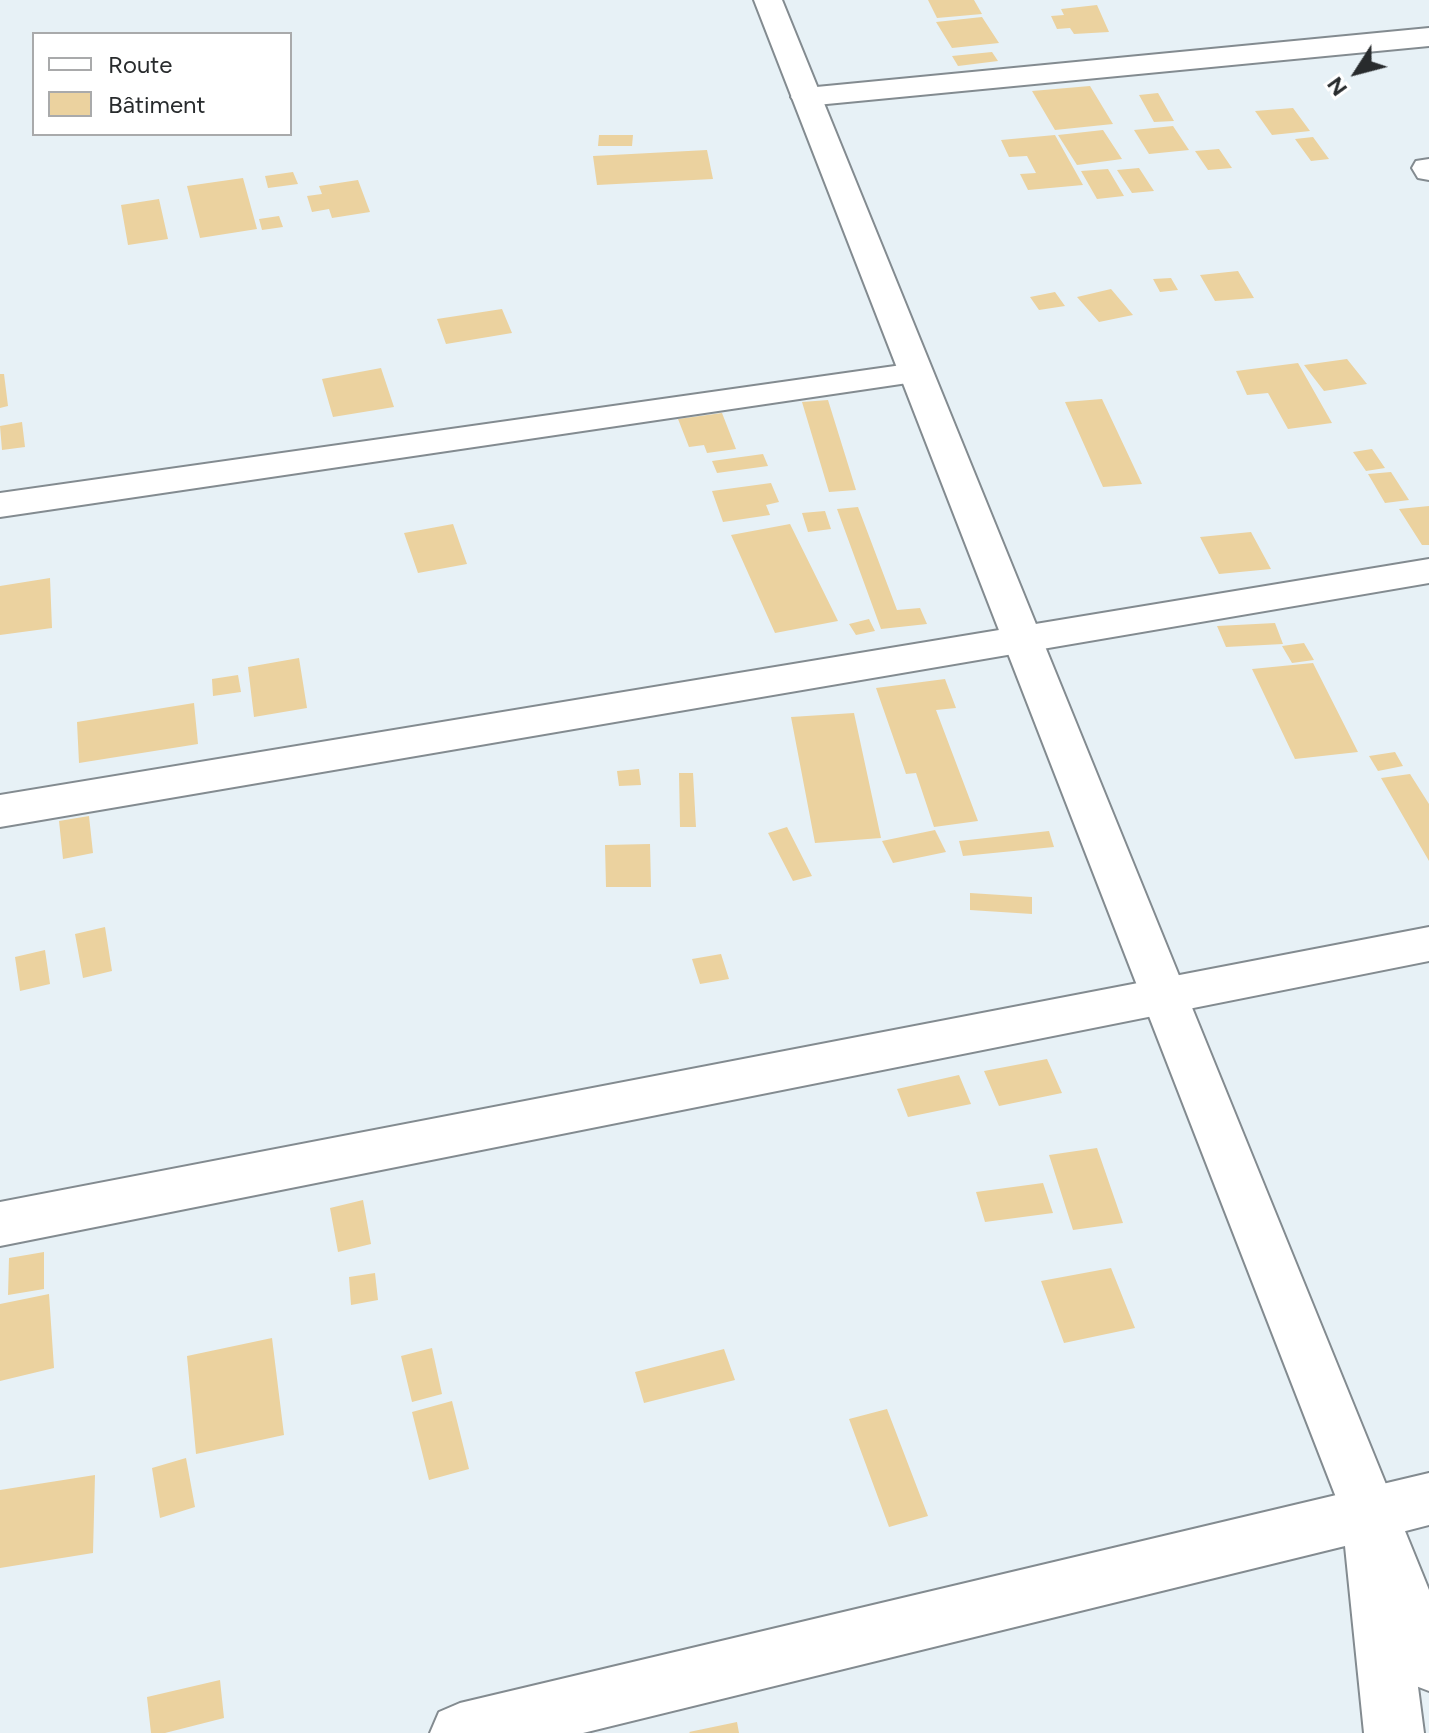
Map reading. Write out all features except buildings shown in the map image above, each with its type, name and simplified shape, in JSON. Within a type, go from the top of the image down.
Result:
[{"type":"street","points":[[768,0],[1429,1662]]},
{"type":"street","points":[[806,97],[1429,37]]},
{"type":"street","points":[[0,505],[916,373]]},
{"type":"street","points":[[0,811],[1429,571]]},
{"type":"street","points":[[0,1224],[1429,944]]},
{"type":"street","points":[[460,1733],[1429,1499]]},
{"type":"street","points":[[1368,1514],[1394,1733]]}]
